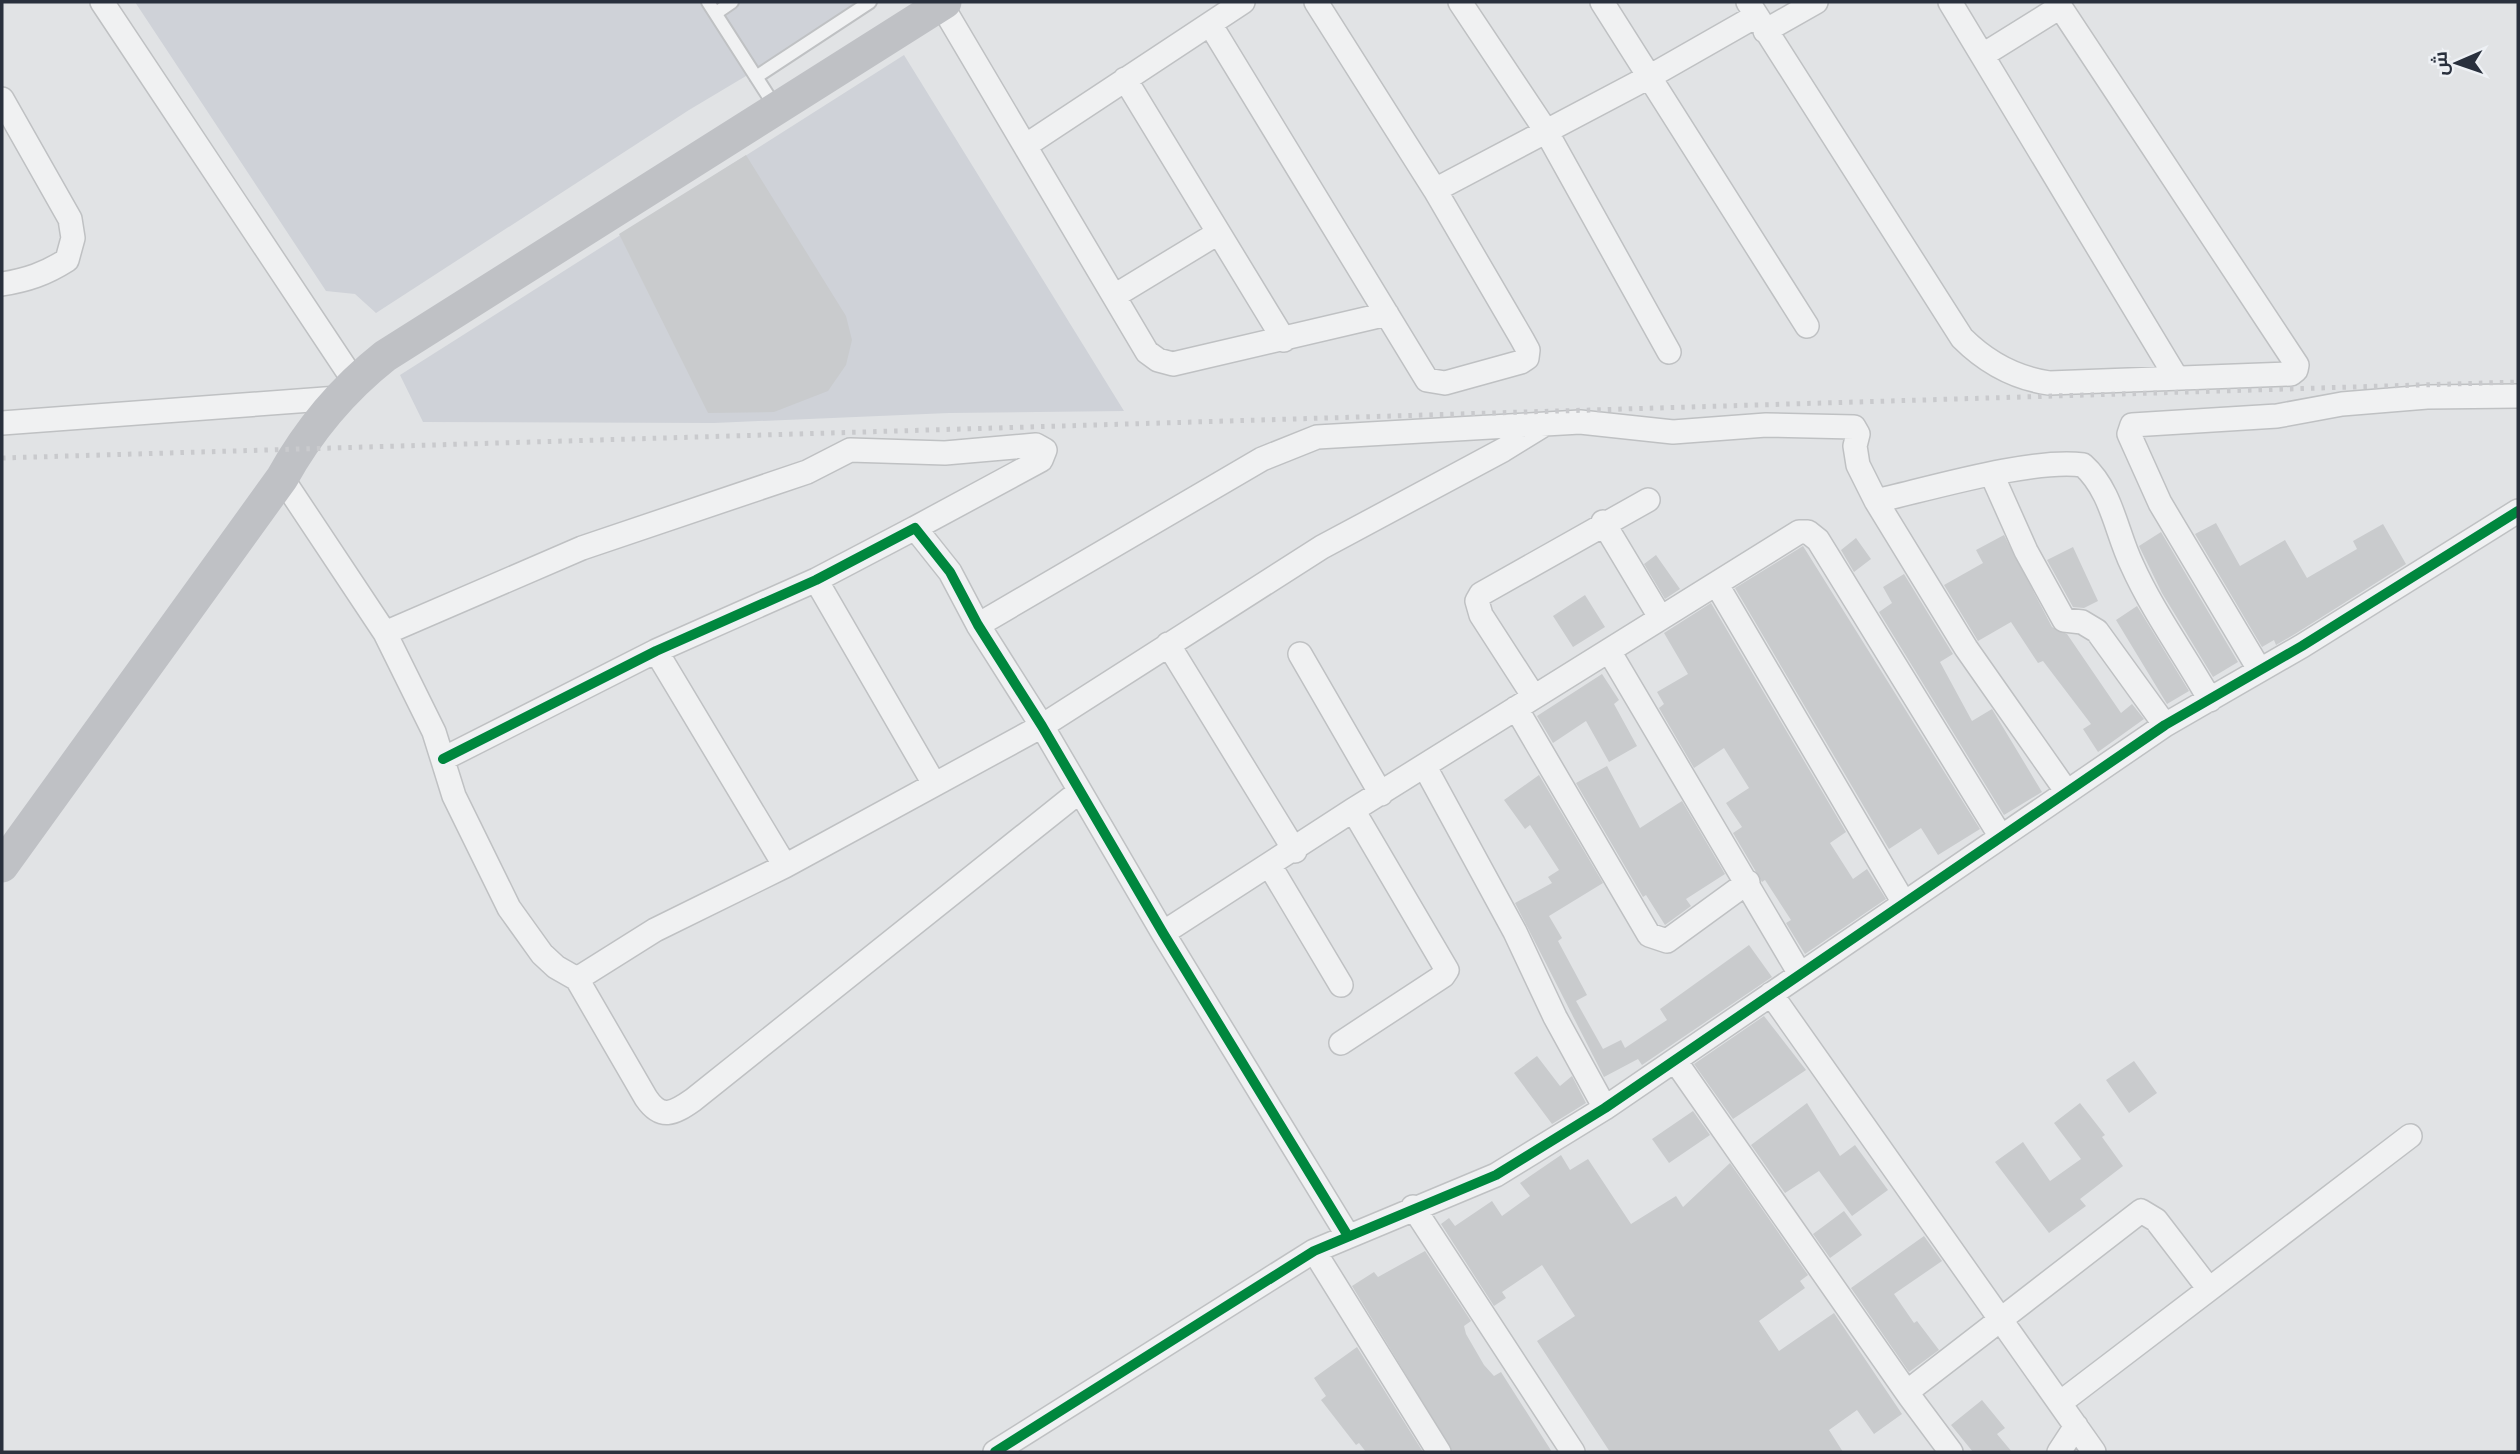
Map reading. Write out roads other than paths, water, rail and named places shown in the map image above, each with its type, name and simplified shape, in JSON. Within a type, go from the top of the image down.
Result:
[{"type":"street","points":[[102,2],[346,389]]},
{"type":"street","points":[[1025,146],[1243,2]]},
{"type":"street","points":[[1210,24],[1422,373],[1433,383],[1445,383],[1514,365],[1527,358],[1528,350],[1522,339],[1435,190],[1316,2]]},
{"type":"street","points":[[1460,2],[1546,131],[1669,352]]},
{"type":"street","points":[[1602,2],[1807,326]]},
{"type":"street","points":[[1435,190],[1649,77],[1757,16],[1816,2]]},
{"type":"street","points":[[1950,2],[2176,377]]},
{"type":"street","points":[[1757,16],[1962,338],[1979,355],[2026,379],[2049,383],[2291,374],[2296,370],[2297,365],[2059,5],[1983,55]]},
{"type":"street","points":[[2,866],[282,478],[298,449],[346,389],[385,356],[929,9],[1025,146],[1116,295],[1147,352],[1158,360],[1173,364],[1387,314]]},
{"type":"street","points":[[1125,79],[1284,340]]},
{"type":"street","points":[[2,99],[70,219],[73,238],[67,260],[32,279],[2,284]]},
{"type":"street","points":[[1116,295],[1218,233]]},
{"type":"street","points":[[2,423],[346,389]]},
{"type":"street","points":[[2259,669],[2160,503],[2129,434],[2132,425],[2277,415],[2343,404],[2415,398],[2518,396]]},
{"type":"street","points":[[978,625],[1262,459],[1317,437],[1364,432],[1596,423],[1673,432],[1766,425],[1854,427],[1858,434],[1855,453],[1858,465],[1875,501],[1966,648],[2067,792]]},
{"type":"street","points":[[577,979],[655,930],[785,866],[933,782],[1042,726],[1322,547],[1546,424]]},
{"type":"street","points":[[385,633],[582,548],[807,472],[850,450],[887,449],[945,453],[1036,445],[1045,450],[1041,460],[816,580],[656,651],[443,759]]},
{"type":"street","points":[[1875,501],[1992,475],[2071,464],[2083,465],[2092,473],[2116,519],[2131,565],[2210,700]]},
{"type":"street","points":[[1992,475],[2026,551],[2064,620],[2082,622],[2097,631],[2165,725]]},
{"type":"street","points":[[282,478],[385,633],[435,732],[467,824],[509,908],[542,954],[556,967],[577,979],[654,1110],[663,1115],[676,1112],[1080,791]]},
{"type":"street","points":[[1648,500],[1603,522],[1486,590],[1477,601],[1481,615],[1525,703],[1649,935],[1667,941],[1748,882]]},
{"type":"street","points":[[995,1452],[1314,1251],[1413,1207],[1496,1175],[1605,1108],[2165,725],[2302,646],[2518,512]]},
{"type":"street","points":[[1603,522],[1660,617]]},
{"type":"street","points":[[915,528],[950,572],[978,625],[1042,726],[1163,933],[1348,1236]]},
{"type":"street","points":[[1163,933],[1294,851],[1353,810],[1799,532],[1814,535],[2001,837]]},
{"type":"street","points":[[816,580],[933,782]]},
{"type":"street","points":[[1717,585],[1904,903]]},
{"type":"street","points":[[1168,644],[1294,851]]},
{"type":"street","points":[[656,651],[785,866]]},
{"type":"street","points":[[1609,652],[1748,882],[1800,974]]},
{"type":"street","points":[[1300,654],[1381,794]]},
{"type":"street","points":[[1425,767],[1515,932],[1555,1017],[1605,1108]]},
{"type":"street","points":[[1341,1043],[1444,975],[1447,970],[1353,810]]},
{"type":"street","points":[[1270,866],[1340,985]]},
{"type":"street","points":[[1771,994],[2094,1452]]},
{"type":"street","points":[[1675,1062],[1951,1452]]},
{"type":"street","points":[[2060,1403],[2410,1136]]},
{"type":"street","points":[[1413,1207],[1573,1452]]},
{"type":"street","points":[[1910,1397],[1912,1388],[2141,1211],[2156,1220],[2209,1289]]},
{"type":"street","points":[[1314,1251],[1439,1452]]},
{"type":"street","points":[[2060,1452],[2076,1426]]},
{"type":"lane","points":[[732,2],[712,7],[776,109]]},
{"type":"lane","points":[[756,76],[870,2]]},
{"type":"railway","points":[[2,458],[2518,382]]}]
